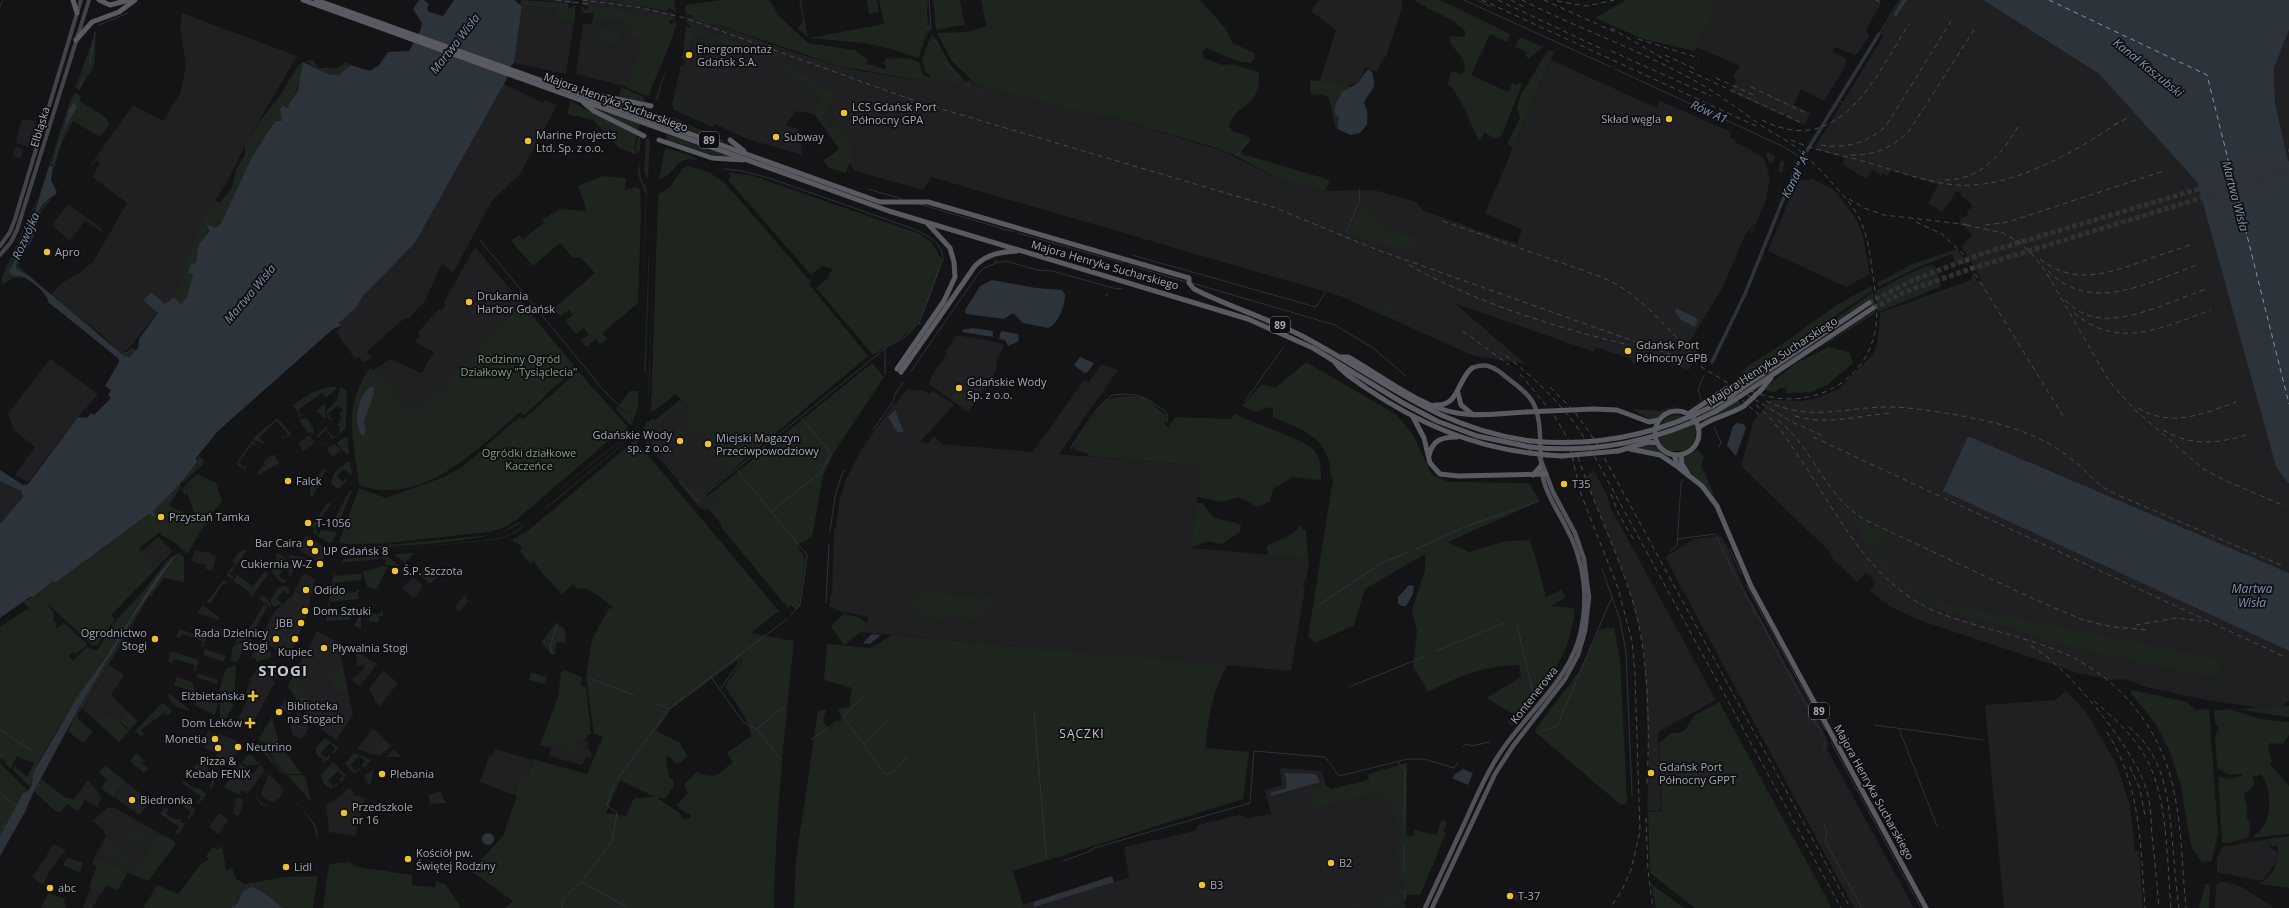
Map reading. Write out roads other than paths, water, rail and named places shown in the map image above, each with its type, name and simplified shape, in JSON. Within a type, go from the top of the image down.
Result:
[{"type":"highway","points":[[73,0],[77,12]]},
{"type":"highway","points":[[99,0],[110,5],[129,0]]},
{"type":"highway","points":[[76,40],[92,22],[119,12],[135,0]]},
{"type":"highway","name":"Majora Henryka Sucharskiego","points":[[303,0],[347,14],[573,94],[927,224],[1238,315],[1277,330],[1333,360],[1403,403],[1437,421],[1482,437],[1531,444],[1577,443],[1623,438],[1664,427],[1736,400],[1872,308]]},
{"type":"highway","name":"Majora Henryka Sucharskiego","points":[[316,0],[347,14]]},
{"type":"highway","points":[[644,136],[594,111],[582,98],[593,94],[651,106]]},
{"type":"highway","points":[[659,140],[712,158],[747,157]]},
{"type":"highway","points":[[730,140],[747,157]]},
{"type":"highway","name":"Majora Henryka Sucharskiego","points":[[747,157],[880,202],[928,202],[1189,278],[1189,283],[1194,288],[1226,302],[1232,307],[1284,327],[1339,357],[1407,399],[1443,417],[1482,431],[1531,444]]},
{"type":"highway","points":[[927,224],[950,248],[954,262],[954,277],[944,301],[899,370],[975,266],[984,258],[995,253],[1020,250]]},
{"type":"highway","name":"Majora Henryka Sucharskiego","points":[[1714,408],[1870,303]]},
{"type":"highway","name":"89","points":[[1339,357],[1348,358],[1432,405],[1450,412],[1472,414],[1593,409],[1617,410],[1649,422],[1659,420]]},
{"type":"highway","name":"89","points":[[1333,360],[1339,369],[1413,416],[1460,438],[1490,446],[1530,453],[1571,456],[1618,452],[1630,449],[1660,454],[1679,468]]},
{"type":"highway","points":[[1472,368],[1463,377],[1458,393],[1461,404],[1472,414]]},
{"type":"highway","points":[[1688,414],[1724,390],[1753,376],[1764,374]]},
{"type":"highway","points":[[1698,428],[1704,424],[1722,418],[1744,406],[1761,390],[1774,374]]},
{"type":"highway","points":[[1432,405],[1446,403],[1458,393]]},
{"type":"highway","points":[[1630,449],[1648,442],[1657,444],[1663,450],[1674,455],[1681,455],[1689,452],[1696,445],[1699,437],[1698,428],[1694,419],[1688,414],[1674,411],[1659,420],[1655,432],[1657,444]]},
{"type":"highway","points":[[1413,416],[1422,431],[1429,457],[1435,470],[1446,476],[1544,475]]},
{"type":"highway","points":[[1429,457],[1432,447],[1437,441],[1448,437],[1460,438]]},
{"type":"highway","points":[[1674,455],[1679,468]]},
{"type":"highway","name":"Majora Henryka Sucharskiego","points":[[1681,455],[1682,464],[1690,476]]},
{"type":"highway","points":[[1533,475],[1540,467]]},
{"type":"highway","name":"Majora Henryka Sucharskiego","points":[[1679,468],[1708,493],[1717,506],[1758,600],[1926,908]]},
{"type":"main road","name":"Elbląska","points":[[0,246],[10,232],[15,219],[81,0]]},
{"type":"main road","name":"Elbląska","points":[[0,255],[11,242],[20,223],[89,0]]},
{"type":"main road","name":"Kontenerowa","points":[[1432,908],[1495,774],[1513,746],[1564,681],[1575,661],[1584,637],[1589,600],[1586,565],[1575,533],[1540,467],[1537,413],[1530,397],[1495,368],[1483,365],[1472,368]]},
{"type":"main road","name":"Kontenerowa","points":[[1425,908],[1489,771],[1509,741],[1560,677],[1572,656],[1579,637],[1585,597],[1580,561],[1570,534],[1547,490],[1540,458]]},
{"type":"water","points":[[419,0],[424,0],[429,4],[427,8],[429,12],[443,16],[454,0],[514,0],[522,6],[514,63],[508,69],[507,78],[504,84],[415,243],[363,296],[356,308],[339,323],[341,326],[333,329],[218,431],[196,458],[197,462],[179,485],[153,511],[155,515],[153,517],[150,513],[55,583],[53,581],[33,597],[30,597],[0,618],[0,524],[23,497],[21,491],[0,481],[0,470],[23,485],[28,484],[78,417],[87,418],[91,413],[94,415],[111,398],[108,395],[111,390],[105,386],[119,362],[119,359],[48,302],[45,295],[37,286],[23,277],[11,275],[9,272],[29,230],[49,166],[53,166],[51,180],[57,192],[42,205],[32,240],[20,257],[16,265],[16,269],[28,275],[124,356],[130,357],[138,348],[139,339],[158,313],[143,300],[151,292],[165,304],[174,297],[181,304],[187,297],[193,275],[188,273],[191,264],[196,263],[198,246],[209,231],[207,225],[216,228],[220,225],[252,157],[275,121],[282,121],[280,109],[283,105],[287,108],[298,90],[303,62],[328,74],[339,75],[351,65],[370,71],[379,65],[388,52],[409,51],[421,29],[422,23],[413,9]]},
{"type":"water","points":[[1902,0],[1907,0],[1896,17],[1893,15]]},
{"type":"water","name":"Kanał Kaszubski","points":[[1983,0],[2289,0],[2289,30],[2274,68],[2275,103],[2289,165],[2289,484],[2276,467],[2197,182],[2099,74]]},
{"type":"water","points":[[1369,69],[1374,78],[1374,86],[1364,103],[1368,120],[1367,125],[1360,133],[1351,135],[1337,129],[1339,118],[1334,112],[1336,103],[1342,92],[1358,83]]},
{"type":"water","points":[[74,102],[77,107],[63,132],[68,111]]},
{"type":"water","points":[[992,280],[1036,288],[1062,290],[1065,294],[1065,298],[1061,314],[1055,323],[1048,328],[1023,323],[1013,313],[1004,319],[966,314],[965,310],[980,286]]},
{"type":"water","points":[[1676,308],[1698,319],[1695,327],[1681,320],[1675,311]]},
{"type":"water","points":[[973,328],[993,331],[993,337],[962,332],[962,330]]},
{"type":"water","points":[[1001,331],[1018,334],[1019,341],[1008,346],[1005,340],[999,339]]},
{"type":"water","points":[[1080,357],[1094,363],[1088,372],[1084,373],[1074,365]]},
{"type":"water","points":[[371,387],[374,387],[374,393],[364,421],[366,432],[362,436],[359,431],[357,417],[358,410],[362,396]]},
{"type":"water","points":[[895,410],[904,432],[897,432],[888,417]]},
{"type":"water","points":[[1737,423],[1744,424],[1746,428],[1736,456],[1727,446],[1733,426]]},
{"type":"water","name":"Martwa Wisła","points":[[1968,436],[2289,573],[2289,651],[1943,491]]},
{"type":"water","points":[[175,555],[176,556],[132,619],[80,706],[32,795],[25,812],[0,856],[0,836],[23,793],[28,791],[32,785],[33,773],[76,699],[106,657],[156,578]]},
{"type":"water","points":[[1409,585],[1414,586],[1413,594],[1406,606],[1401,606],[1398,603],[1398,597]]},
{"type":"water","points":[[872,634],[881,635],[870,644],[863,643]]},
{"type":"water","points":[[1463,769],[1473,773],[1468,785],[1452,778]]},
{"type":"water","points":[[1285,773],[1316,774],[1320,782],[1271,796],[1270,793],[1287,788]]},
{"type":"water","points":[[486,833],[490,833],[494,839],[490,845],[486,845],[482,841],[482,837]]},
{"type":"water","points":[[1112,876],[1114,882],[1034,907],[1033,902]]},
{"type":"water","points":[[252,887],[262,891],[283,908],[231,908],[238,903],[239,897],[242,893]]},
{"type":"waterway","points":[[0,7],[3,0]]},
{"type":"waterway","points":[[929,0],[931,29]]},
{"type":"waterway","name":"Rów A1","points":[[1464,0],[1611,67]]},
{"type":"waterway","points":[[1477,0],[1491,7]]},
{"type":"waterway","name":"Kanał \"A\"","points":[[1879,34],[1900,0]]},
{"type":"waterway","points":[[99,25],[128,13]]},
{"type":"waterway","points":[[926,29],[930,26]]},
{"type":"waterway","name":"Rozwójka","points":[[90,63],[95,32]]},
{"type":"waterway","name":"Kanał \"A\"","points":[[1712,362],[1745,294],[1795,170],[1879,34]]},
{"type":"waterway","points":[[935,39],[949,65],[970,87]]},
{"type":"waterway","name":"Rów A1","points":[[1615,69],[1782,146],[1802,158]]},
{"type":"waterway","name":"Rozwójka","points":[[79,89],[84,77]]},
{"type":"waterway","name":"Rozwójka","points":[[76,103],[78,98],[77,94]]},
{"type":"waterway","name":"Kanał \"A\"","points":[[1838,100],[1843,103]]},
{"type":"waterway","name":"Rozwójka","points":[[53,164],[63,131]]},
{"type":"waterway","points":[[1241,149],[1247,141]]},
{"type":"waterway","points":[[1236,156],[1239,152]]},
{"type":"waterway","points":[[724,169],[742,171],[769,178],[908,227],[931,238],[940,247],[943,259],[919,323]]},
{"type":"waterway","points":[[1346,232],[1360,200],[1359,188]]},
{"type":"waterway","points":[[868,189],[902,199]]},
{"type":"waterway","points":[[919,204],[1014,232]]},
{"type":"waterway","points":[[1018,233],[1123,263]]},
{"type":"waterway","points":[[480,240],[606,393],[629,414],[631,424]]},
{"type":"waterway","points":[[1132,255],[1316,307],[1325,293]]},
{"type":"waterway","points":[[911,371],[978,274],[984,268],[996,263],[996,260]]},
{"type":"waterway","points":[[997,263],[1006,261],[1037,270],[1052,271],[1117,289],[1122,288]]},
{"type":"waterway","points":[[1129,265],[1186,282]]},
{"type":"waterway","points":[[1192,283],[1335,325],[1373,348],[1406,376]]},
{"type":"waterway","points":[[704,495],[887,347],[906,336],[918,323],[921,324]]},
{"type":"waterway","points":[[1245,401],[1283,348]]},
{"type":"waterway","points":[[885,349],[885,374]]},
{"type":"waterway","name":"Kanał \"A\"","points":[[1701,399],[1698,389],[1704,376]]},
{"type":"waterway","points":[[873,430],[894,400],[894,396],[903,382]]},
{"type":"waterway","points":[[1071,449],[1097,409],[1112,395],[1131,394],[1147,399],[1165,411],[1168,418],[1166,422]]},
{"type":"waterway","points":[[773,510],[821,472],[831,453],[801,418]]},
{"type":"waterway","name":"Kanał \"A\"","points":[[1714,427],[1721,442],[1719,447]]},
{"type":"waterway","points":[[640,434],[696,500],[699,499]]},
{"type":"waterway","points":[[737,470],[807,555],[800,605],[791,615]]},
{"type":"waterway","points":[[830,532],[835,496],[843,471],[846,470]]},
{"type":"waterway","name":"Kanał \"A\"","points":[[1670,551],[1677,546],[1681,482],[1684,480]]},
{"type":"waterway","points":[[1414,550],[1462,528],[1539,501]]},
{"type":"waterway","points":[[1677,539],[1715,534],[1737,579]]},
{"type":"waterway","points":[[826,603],[829,544]]},
{"type":"waterway","points":[[1730,549],[1741,574]]},
{"type":"waterway","points":[[1317,606],[1382,563],[1408,552]]},
{"type":"waterway","points":[[1602,569],[1620,620],[1626,652],[1632,795]]},
{"type":"waterway","points":[[1740,584],[1823,736]]},
{"type":"waterway","points":[[1746,585],[1825,730]]},
{"type":"waterway","points":[[1539,732],[1557,726],[1612,597]]},
{"type":"waterway","points":[[617,780],[669,709],[787,619]]},
{"type":"waterway","points":[[552,654],[550,646],[558,623]]},
{"type":"waterway","points":[[1436,651],[1504,623]]},
{"type":"waterway","points":[[1517,625],[1533,692]]},
{"type":"waterway","points":[[1349,687],[1426,656]]},
{"type":"waterway","points":[[721,688],[740,662],[737,657]]},
{"type":"waterway","points":[[711,677],[743,722],[757,729],[780,759]]},
{"type":"waterway","points":[[589,678],[634,695]]},
{"type":"waterway","points":[[866,695],[843,716],[885,774],[892,774],[907,757]]},
{"type":"waterway","points":[[655,703],[669,709]]},
{"type":"waterway","points":[[757,729],[783,707]]},
{"type":"waterway","points":[[1034,712],[1046,855]]},
{"type":"waterway","points":[[863,744],[889,719]]},
{"type":"waterway","points":[[811,740],[837,721]]},
{"type":"waterway","points":[[1875,725],[1983,740]]},
{"type":"waterway","points":[[1899,729],[1937,826]]},
{"type":"waterway","points":[[0,730],[13,738]]},
{"type":"waterway","points":[[15,740],[35,753]]},
{"type":"waterway","points":[[1463,747],[1466,744],[1472,746],[1490,742]]},
{"type":"waterway","points":[[1826,742],[1823,747],[1826,748]]},
{"type":"waterway","points":[[1831,742],[1921,908]]},
{"type":"waterway","points":[[1064,861],[1094,848],[1250,803],[1254,751],[1325,757],[1339,776],[1408,759],[1424,759],[1454,768],[1458,763]]},
{"type":"waterway","points":[[1398,762],[1405,771],[1404,825]]},
{"type":"waterway","points":[[562,908],[562,900],[583,880],[612,841],[617,813],[607,805],[614,785]]},
{"type":"waterway","points":[[3,796],[12,803]]},
{"type":"waterway","points":[[1824,824],[1827,832],[1825,841],[1862,908]]},
{"type":"waterway","points":[[1404,843],[1404,870]]},
{"type":"waterway","points":[[581,882],[629,908]]},
{"type":"waterway","points":[[1405,891],[1405,899]]},
{"type":"tunnel","points":[[1869,303],[1911,281],[1984,253],[2289,162]]},
{"type":"tunnel","points":[[1873,308],[1907,291],[1970,269],[2289,171]]},
{"type":"railway","points":[[556,0],[588,4]]},
{"type":"railway","points":[[582,0],[637,7],[685,18],[921,103],[1273,207],[1375,249],[1695,363],[1792,422],[1821,435]]},
{"type":"railway","points":[[1482,0],[1756,126]]},
{"type":"railway","points":[[1498,0],[1604,50]]},
{"type":"railway","points":[[1511,0],[1526,8]]},
{"type":"railway","points":[[1522,0],[1624,46],[1694,80],[1790,143],[1801,152],[1835,186],[1858,216],[1868,242],[1876,301],[1877,316],[1875,332],[1868,352],[1857,369],[1843,382],[1826,392],[1807,397],[1787,399],[1767,396],[1747,389]]},
{"type":"railway","points":[[1544,0],[1615,32]]},
{"type":"railway","points":[[1557,1],[1587,6],[1614,0]]},
{"type":"railway","points":[[1876,0],[1880,2]]},
{"type":"railway","points":[[1821,145],[1839,146],[1864,141],[1886,126],[1953,18]]},
{"type":"railway","points":[[1762,120],[1789,130],[1813,129],[1834,121],[1852,107],[1868,88],[1883,67],[1909,24]]},
{"type":"railway","points":[[1611,28],[1669,62]]},
{"type":"railway","points":[[1851,155],[1868,154],[1883,149],[1896,142],[1909,131],[1974,30]]},
{"type":"railway","points":[[1638,39],[1699,58]]},
{"type":"railway","points":[[1611,51],[1711,96]]},
{"type":"railway","points":[[1665,55],[1697,70]]},
{"type":"railway","points":[[1689,71],[1802,123]]},
{"type":"railway","points":[[1716,78],[1756,96]]},
{"type":"railway","points":[[1751,87],[1804,112]]},
{"type":"railway","points":[[2114,125],[2129,117]]},
{"type":"railway","points":[[1791,140],[1810,147],[1924,179],[1946,184],[1978,185],[2021,175],[2042,166],[2082,145],[2118,123]]},
{"type":"railway","points":[[1945,180],[1969,176],[1989,164],[1997,156],[2018,127]]},
{"type":"railway","points":[[1985,225],[2008,222],[2164,171]]},
{"type":"railway","points":[[1849,199],[1864,208],[1884,215],[1971,225]]},
{"type":"railway","points":[[1443,221],[1612,282],[1640,301],[1700,360]]},
{"type":"railway","points":[[1916,222],[1942,234],[1963,254],[2065,419]]},
{"type":"railway","points":[[1966,225],[2003,233],[2019,242],[2033,255],[2046,272],[2109,381],[2134,409],[2202,468],[2224,480],[2285,506]]},
{"type":"railway","points":[[2040,259],[2052,267],[2064,272],[2088,275],[2100,274],[2193,244]]},
{"type":"railway","points":[[1409,265],[1462,291],[1516,312],[1544,322],[1629,345]]},
{"type":"railway","points":[[2048,271],[2065,284],[2083,291],[2102,293],[2121,291],[2140,286],[2197,265]]},
{"type":"railway","points":[[2065,300],[2086,315],[2107,318],[2121,317],[2150,310],[2206,289]]},
{"type":"railway","points":[[2074,313],[2091,324],[2108,331],[2124,333],[2141,332],[2158,328],[2211,310]]},
{"type":"railway","points":[[1463,331],[1509,365]]},
{"type":"railway","points":[[1506,356],[1549,394],[1568,415],[1585,439],[1841,908]]},
{"type":"railway","points":[[1520,374],[1554,415],[1568,439],[1581,494],[1618,588],[1632,641],[1635,674],[1640,832],[1631,870],[1622,890],[1610,908]]},
{"type":"railway","points":[[1550,387],[1574,411],[1594,439],[1848,904]]},
{"type":"railway","points":[[1729,388],[1759,415]]},
{"type":"railway","points":[[1766,401],[1783,408],[1814,412],[1829,412],[1876,407],[1893,407],[1940,412],[1965,416],[2030,434],[2060,451],[2075,462],[2095,481],[2113,493],[2283,566]]},
{"type":"railway","points":[[2138,408],[2150,414],[2175,418],[2187,417],[2211,411],[2236,402]]},
{"type":"railway","points":[[1756,405],[1770,418],[1787,440],[1860,549],[1877,569],[1895,586],[1916,601],[1939,613],[2046,646],[2082,662],[2118,689],[2134,706],[2147,724],[2158,744],[2167,765],[2173,787],[2180,832],[2186,908]]},
{"type":"railway","points":[[1795,416],[1808,419],[1832,420],[1893,413]]},
{"type":"railway","points":[[1778,420],[1801,444],[1839,498],[1851,510],[1865,520],[2036,600],[2083,620],[2113,627],[2149,630]]},
{"type":"railway","points":[[2163,430],[2183,439],[2204,442],[2214,442],[2246,435]]},
{"type":"railway","points":[[1813,437],[2285,657]]},
{"type":"railway","points":[[1578,457],[1626,581],[1638,620],[1647,690],[1647,784]]},
{"type":"railway","points":[[1611,494],[1618,513],[1635,542]]},
{"type":"railway","points":[[2136,625],[2176,618],[2201,621]]},
{"type":"railway","points":[[2031,646],[2046,656],[2080,689],[2114,731],[2139,771],[2148,794],[2150,806],[2159,908]]},
{"type":"railway","points":[[2094,701],[2134,740],[2145,756],[2153,772],[2162,809],[2165,830],[2171,908]]},
{"type":"railway","points":[[2129,727],[2141,738],[2150,751],[2162,777],[2169,807],[2179,908]]},
{"type":"railway","points":[[2107,732],[2127,775],[2133,796],[2140,839],[2145,908]]},
{"type":"railway","points":[[2130,767],[2140,789],[2145,816]]},
{"type":"railway","points":[[1646,818],[1648,871],[1653,908]]},
{"type":"place","name":"Energomontaż Gdańsk S.A.","points":[[689,55]]},
{"type":"place","name":"LCS Gdańsk Port Północny GPA","points":[[844,113]]},
{"type":"place","name":"Skład węgla","points":[[1669,119]]},
{"type":"place","name":"Subway","points":[[776,137]]},
{"type":"place","name":"Marine Projects Ltd. Sp. z o.o.","points":[[528,141]]},
{"type":"place","name":"Apro","points":[[47,252]]},
{"type":"place","name":"Drukarnia Harbor Gdańsk","points":[[469,302]]},
{"type":"place","name":"Gdańsk Port Północny GPB","points":[[1628,351]]},
{"type":"place","name":"Gdańskie Wody Sp. z o.o.","points":[[959,388]]},
{"type":"place","name":"Gdańskie Wody sp. z o.o.","points":[[680,441]]},
{"type":"place","name":"Miejski Magazyn Przeciwpowodziowy","points":[[708,444]]},
{"type":"place","name":"Falck","points":[[288,481]]},
{"type":"place","name":"T35","points":[[1564,484]]},
{"type":"place","name":"Przystań Tamka","points":[[161,517]]},
{"type":"place","name":"T-1056","points":[[308,523]]},
{"type":"place","name":"Bar Caira","points":[[310,543]]},
{"type":"place","name":"UP Gdańsk 8","points":[[315,551]]},
{"type":"place","name":"Cukiernia W-Z","points":[[320,564]]},
{"type":"place","name":"Ś.P. Szczota","points":[[395,571]]},
{"type":"place","name":"Odido","points":[[306,590]]},
{"type":"place","name":"Dom Sztuki","points":[[305,611]]},
{"type":"place","name":"JBB","points":[[301,623]]},
{"type":"place","name":"Ogrodnictwo Stogi","points":[[155,639]]},
{"type":"place","name":"Rada Dzielnicy Stogi","points":[[276,639]]},
{"type":"place","name":"Kupiec","points":[[295,639]]},
{"type":"place","name":"Pływalnia Stogi","points":[[324,648]]},
{"type":"place","name":"Elżbietańska","points":[[253,696]]},
{"type":"place","name":"Biblioteka na Stogach","points":[[279,712]]},
{"type":"place","name":"Dom Leków","points":[[250,723]]},
{"type":"place","name":"Monetia","points":[[215,739]]},
{"type":"place","name":"Neutrino","points":[[238,747]]},
{"type":"place","name":"Pizza & Kebab FENIX","points":[[218,748]]},
{"type":"place","name":"Gdańsk Port Północny GPPT","points":[[1651,773]]},
{"type":"place","name":"Plebania","points":[[382,774]]},
{"type":"place","name":"Biedronka","points":[[132,800]]},
{"type":"place","name":"Przedszkole nr 16","points":[[344,813]]},
{"type":"place","name":"Kościół pw. Świętej Rodziny","points":[[408,859]]},
{"type":"place","name":"B2","points":[[1331,863]]},
{"type":"place","name":"Lidl","points":[[286,867]]},
{"type":"place","name":"B3","points":[[1202,885]]},
{"type":"place","name":"abc","points":[[50,888]]},
{"type":"place","name":"T-37","points":[[1510,896]]},
{"type":"district","name":"STOGI","points":[[283,671]]},
{"type":"district","name":"SĄCZKI","points":[[1082,734]]},
{"type":"park label","name":"Rodzinny Ogród Działkowy \"Tysiąclecia\"","points":[[519,365]]},
{"type":"park label","name":"Ogródki działkowe Kaczeńce","points":[[529,459]]}]
